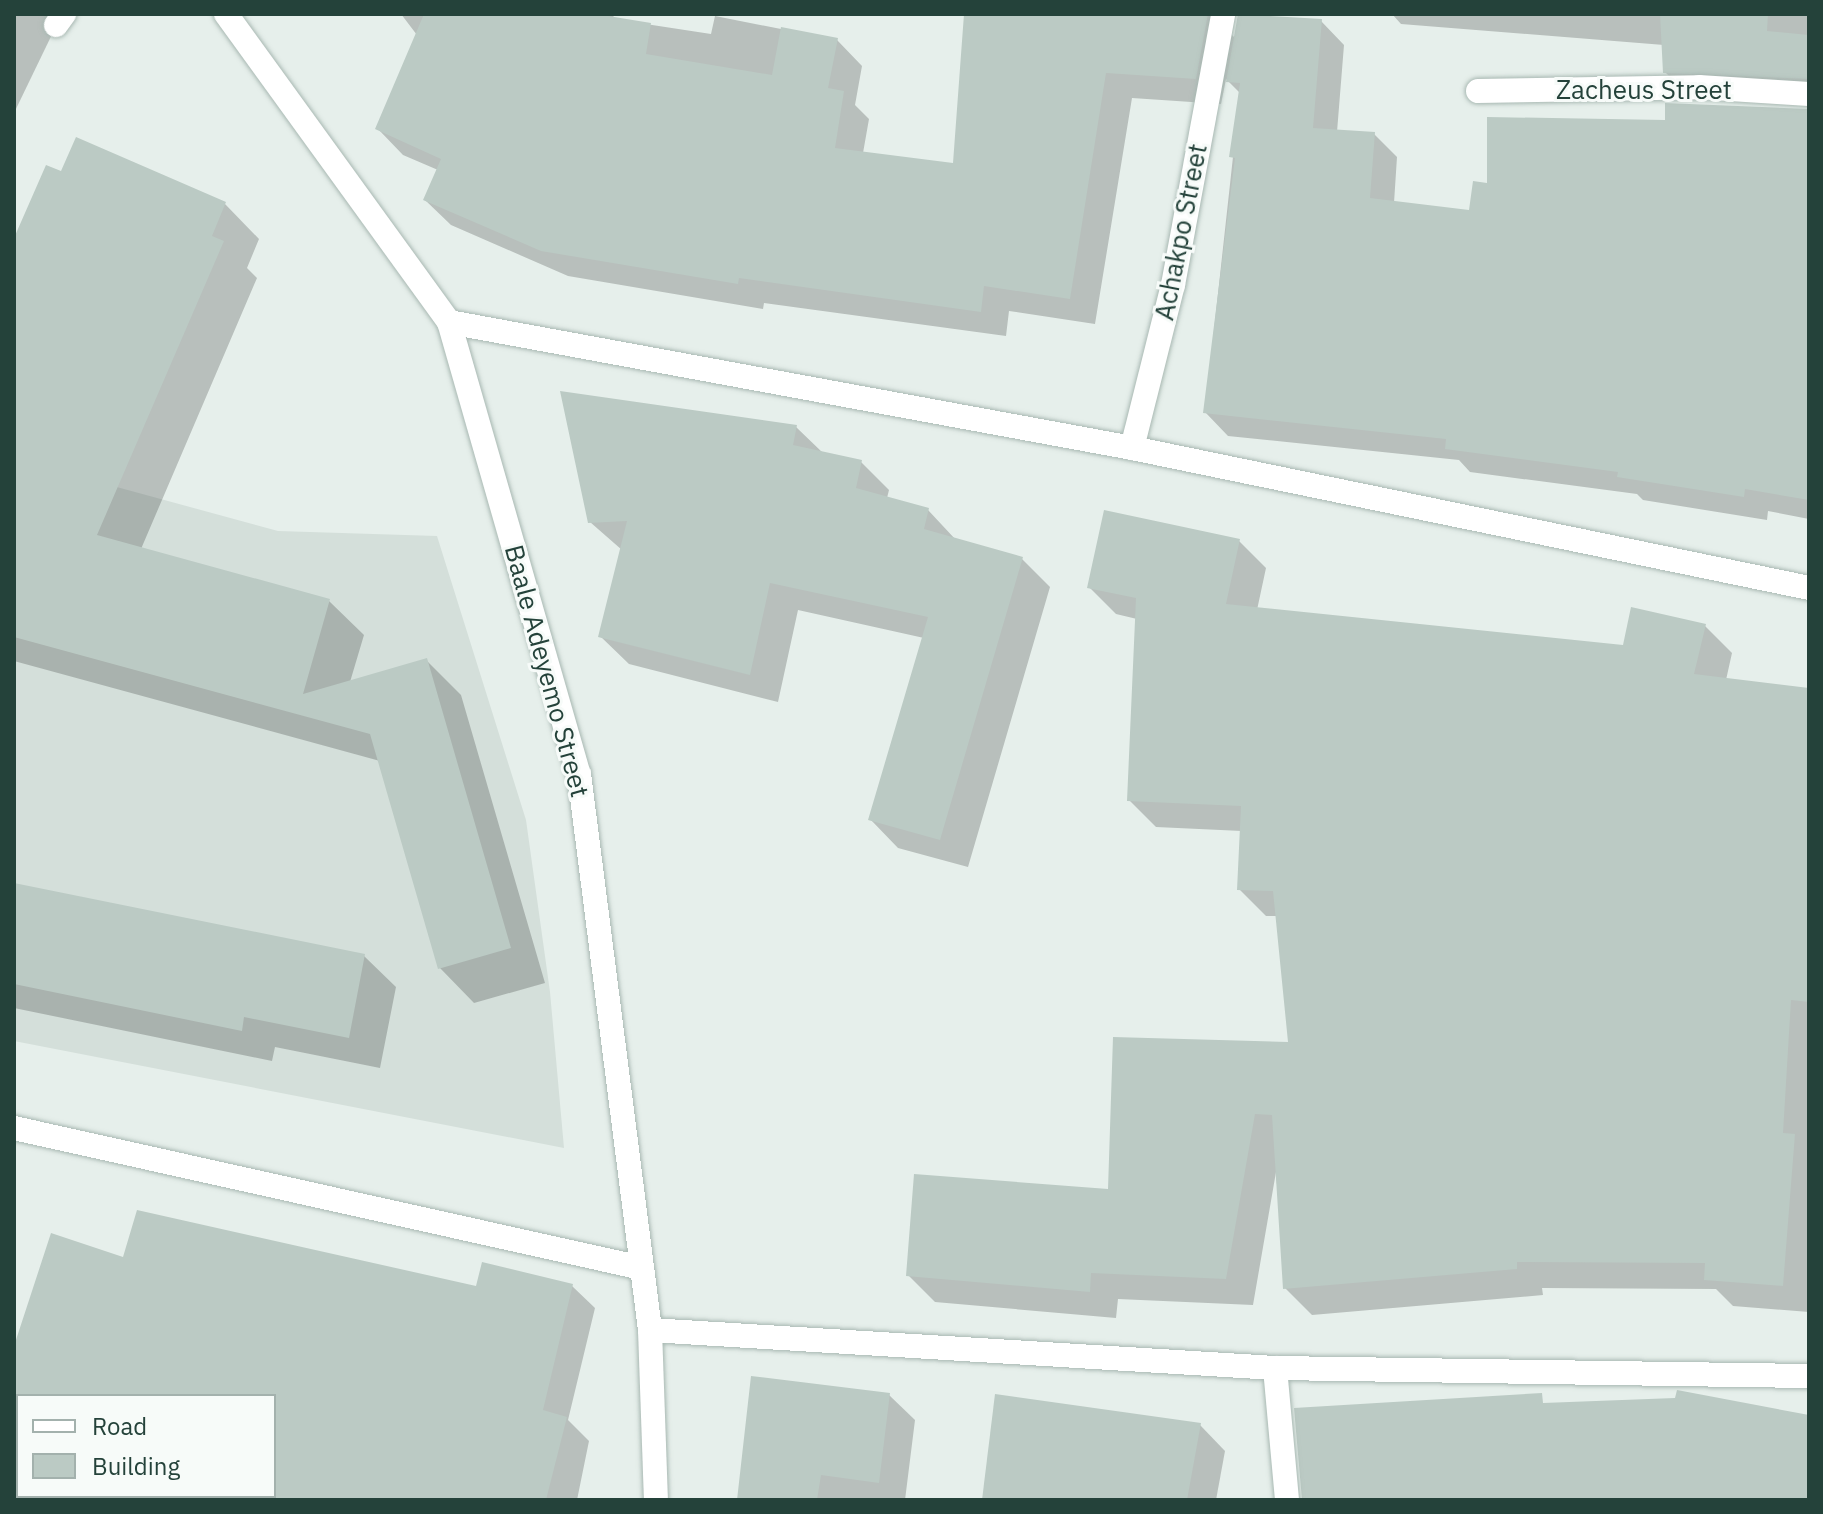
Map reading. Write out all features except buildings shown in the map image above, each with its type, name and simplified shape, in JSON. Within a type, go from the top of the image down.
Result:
[{"type":"street","name":"Baale Adeyemo Street","points":[[226,14],[449,322],[579,774],[650,1330],[656,1500]]},
{"type":"street","name":"Achakpo Street","points":[[1132,448],[1173,285],[1223,14]]},
{"type":"street","name":"Zacheus Street","points":[[1478,91],[1699,87],[1809,94]]},
{"type":"street","points":[[449,322],[1132,448],[1809,588]]},
{"type":"street","points":[[14,1128],[642,1268]]},
{"type":"street","points":[[650,1330],[1275,1368],[1809,1376]]},
{"type":"street","points":[[1275,1368],[1287,1500]]},
{"type":"shaded area","points":[[14,459],[278,531],[437,536],[526,820],[550,992],[564,1148],[14,1041]]}]
